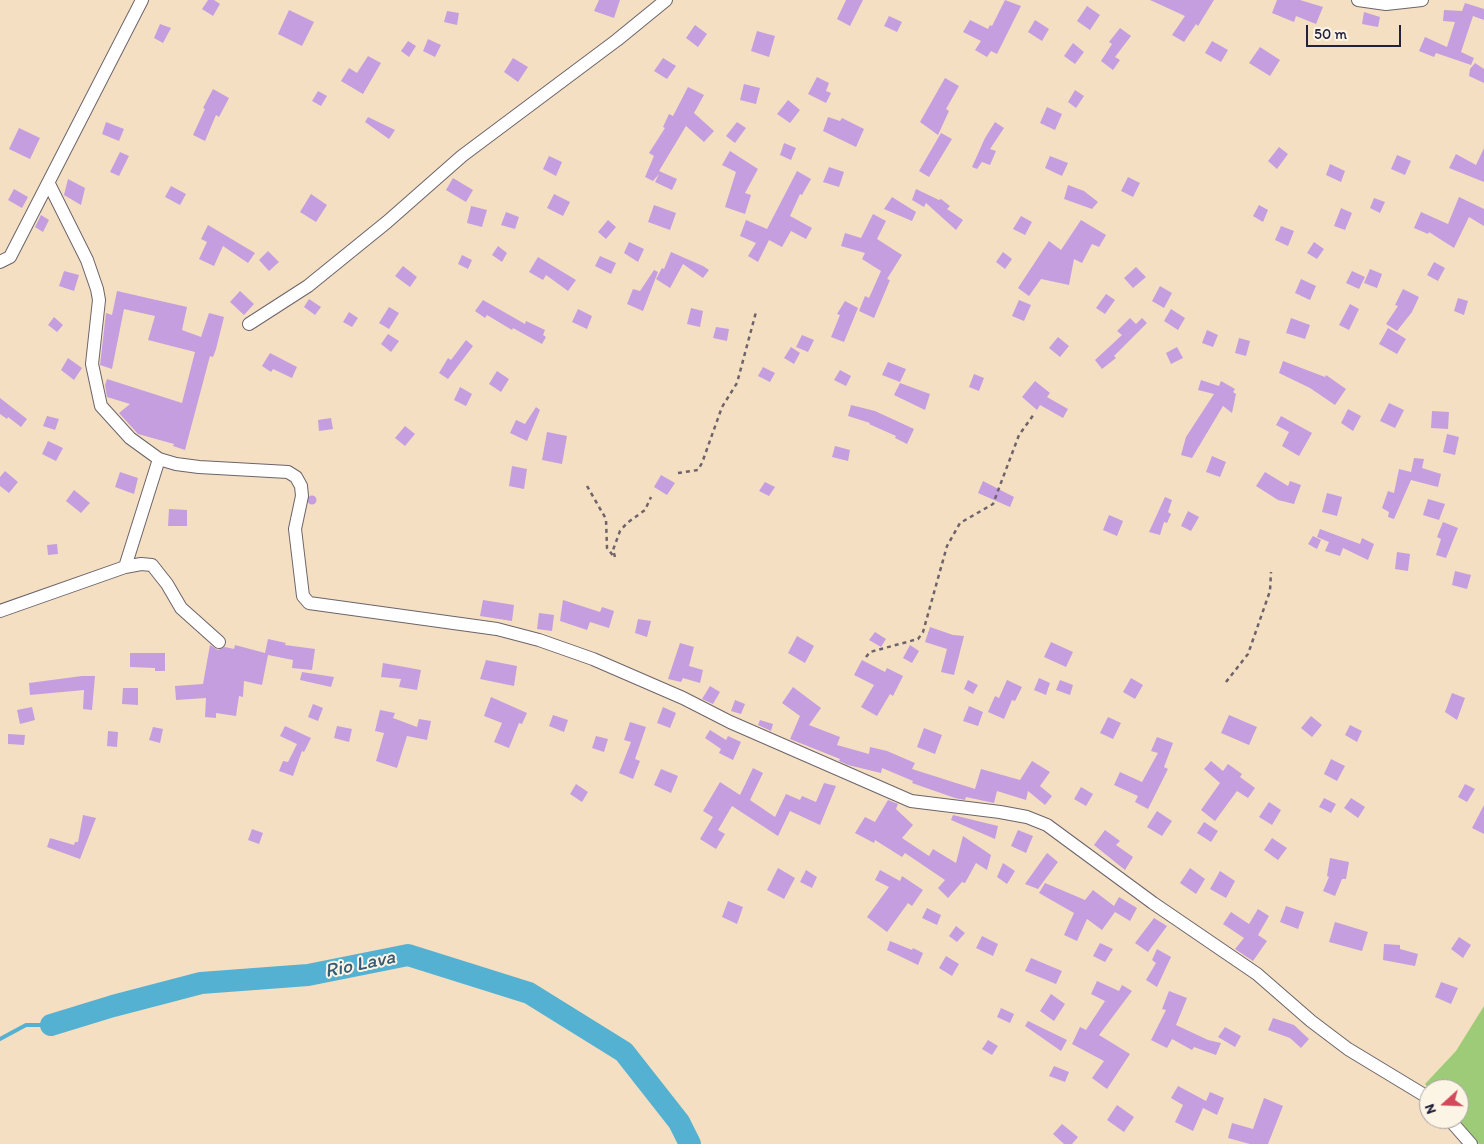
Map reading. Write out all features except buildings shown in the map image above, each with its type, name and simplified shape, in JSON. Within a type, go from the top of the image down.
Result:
[{"type":"street","points":[[0,262],[10,257],[142,0]]},
{"type":"street","points":[[250,324],[308,286],[462,156],[618,40],[666,0]]},
{"type":"street","points":[[1358,0],[1386,4],[1422,0]]},
{"type":"street","points":[[49,184],[87,260],[97,289],[99,300],[92,364],[102,406],[130,438],[159,459],[176,464],[199,467],[288,472],[296,477],[301,486],[302,496],[295,529],[303,596],[309,603],[498,629],[539,640],[592,659],[683,698],[730,722],[911,801],[1000,812],[1027,817],[1046,825],[1153,903],[1257,974],[1311,1022],[1348,1049],[1419,1092]]},
{"type":"street","points":[[125,567],[159,459]]},
{"type":"street","points":[[0,610],[125,567],[141,564],[152,566],[167,584],[181,608],[219,642]]},
{"type":"street","points":[[1457,1129],[1470,1144]]},
{"type":"path","points":[[678,473],[698,470],[702,463],[722,407],[736,383],[756,312]]},
{"type":"path","points":[[866,657],[870,652],[918,639],[923,632],[947,546],[960,523],[993,504],[1019,435],[1034,414]]},
{"type":"path","points":[[587,486],[606,519],[607,548],[615,558],[613,550],[620,531],[627,523],[645,510],[651,497]]},
{"type":"path","points":[[1226,682],[1248,654],[1270,591],[1271,572]]},
{"type":"green space","points":[[1484,1006],[1484,1144],[1479,1144],[1465,1129],[1469,1129],[1469,1079],[1430,1079],[1456,1051]]},
{"type":"waterway","name":"Rio Lava","points":[[51,1025],[113,1006],[201,983],[308,975],[408,955],[529,993],[624,1052],[679,1122],[690,1144]]},
{"type":"waterway","name":"Rio Lava","points":[[0,1039],[26,1025],[51,1025]]}]
